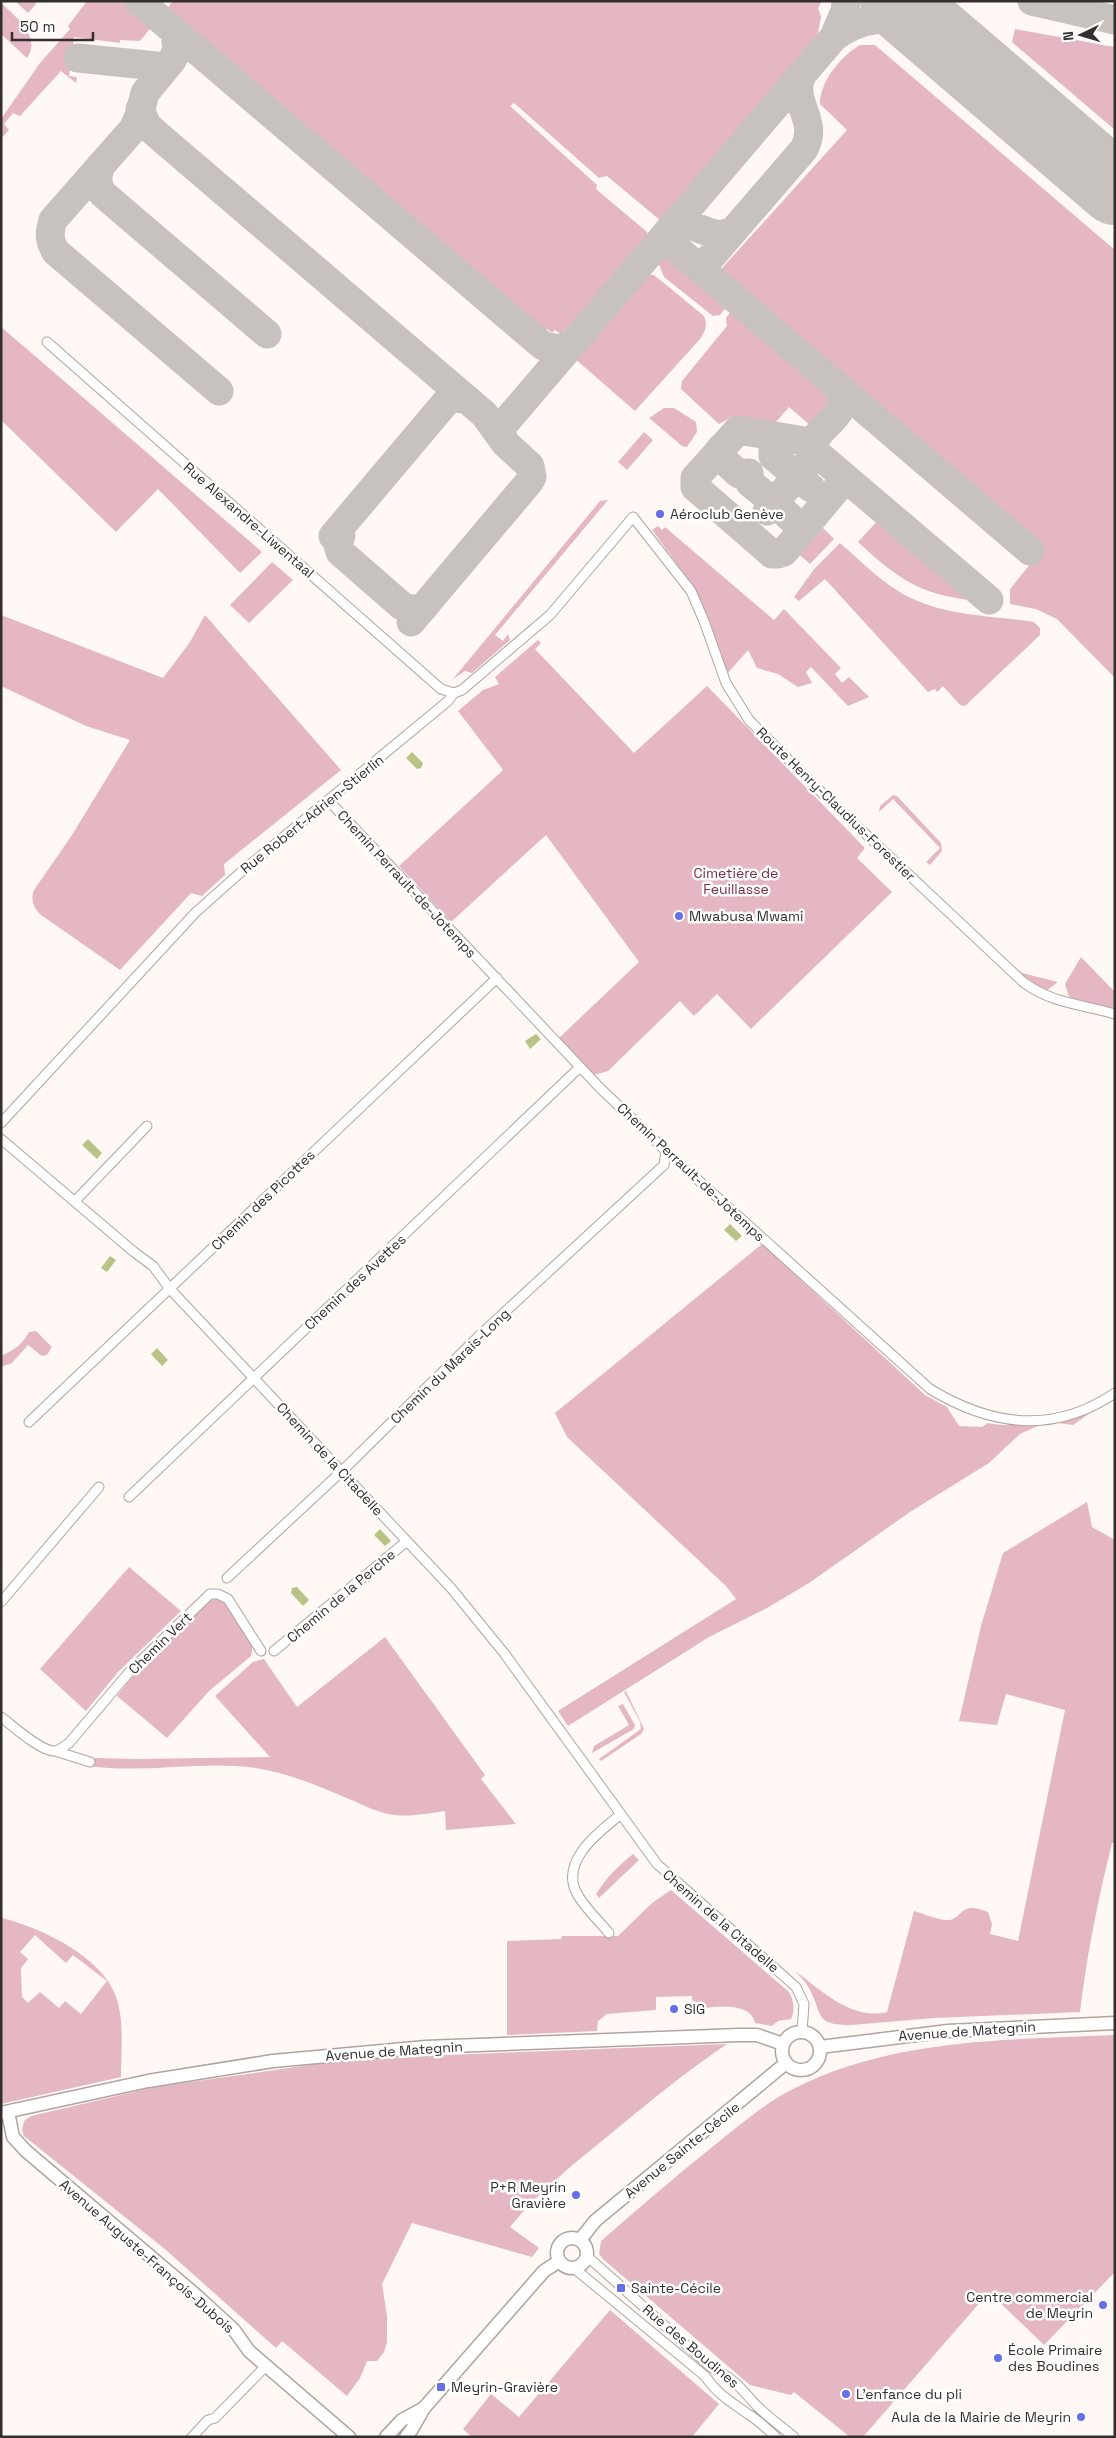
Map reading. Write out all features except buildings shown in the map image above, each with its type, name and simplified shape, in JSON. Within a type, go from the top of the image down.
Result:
[{"type":"main road","name":"Avenue de Mategnin","points":[[820,2047],[948,2031],[1115,2023]]},
{"type":"main road","points":[[802,2032],[813,2036],[820,2047],[817,2062],[808,2069],[796,2070],[786,2063],[782,2053],[783,2044],[792,2034],[802,2032]]},
{"type":"main road","name":"Avenue de Mategnin","points":[[4,2113],[148,2081],[273,2061],[358,2053],[426,2048],[739,2034],[757,2035],[783,2044]]},
{"type":"main road","name":"Avenue Sainte-Cécile","points":[[580,2240],[595,2221],[786,2063]]},
{"type":"main road","name":"Avenue Auguste-François-Dubois","points":[[4,2113],[11,2132],[18,2143],[196,2296],[234,2330],[249,2351],[349,2437]]},
{"type":"main road","points":[[574,2238],[580,2240],[587,2250],[587,2256],[580,2266],[575,2269],[563,2266],[558,2262],[557,2248],[563,2241],[574,2238]]},
{"type":"main road","points":[[406,2437],[424,2408],[544,2271],[558,2262]]},
{"type":"main road","points":[[386,2437],[402,2420],[424,2408]]},
{"type":"street","name":"Rue Alexandre-Liwentaal","points":[[47,342],[441,689],[454,693]]},
{"type":"street","name":"Rue Robert-Adrien-Stierlin","points":[[1,1123],[196,912],[240,873],[448,701],[454,693],[462,690],[550,615],[633,517]]},
{"type":"street","name":"Route Henry-Claudius-Forestier","points":[[633,517],[691,591],[702,614],[730,694],[760,732],[823,794],[1023,982],[1035,991],[1061,1002],[1115,1014]]},
{"type":"street","name":"Chemin Perrault-de-Jotemps","points":[[328,800],[580,1067],[666,1151],[930,1389],[950,1401],[990,1417],[1018,1420],[1049,1419],[1081,1412],[1115,1392]]},
{"type":"street","name":"Chemin des Picottes","points":[[29,1422],[497,978]]},
{"type":"street","name":"Chemin des Avettes","points":[[129,1497],[580,1067]]},
{"type":"street","points":[[75,1201],[147,1126]]},
{"type":"street","name":"Chemin de la Citadelle","points":[[1,1139],[153,1266],[170,1289],[407,1541],[480,1623],[620,1815],[664,1872],[674,1877],[716,1918],[796,1987],[804,2004],[802,2032]]},
{"type":"street","name":"Chemin du Marais-Long","points":[[227,1578],[342,1471],[481,1334],[664,1165],[666,1151]]},
{"type":"street","points":[[1,1602],[99,1487]]},
{"type":"street","name":"Chemin de la Perche","points":[[274,1651],[407,1541]]},
{"type":"street","name":"Chemin Vert","points":[[55,1751],[69,1743],[131,1670],[210,1594],[218,1594],[228,1599],[261,1651]]},
{"type":"street","points":[[1,1717],[32,1741],[55,1751],[90,1762]]},
{"type":"street","points":[[609,1933],[578,1896],[574,1882],[574,1866],[579,1855],[589,1843],[620,1815]]},
{"type":"street","name":"Rue des Boudines","points":[[587,2256],[712,2368],[724,2373],[734,2381],[751,2397],[756,2405],[794,2437]]},
{"type":"street","name":"Rue des Boudines","points":[[575,2269],[705,2376],[713,2388],[736,2408],[748,2414],[776,2437]]},
{"type":"street","points":[[192,2437],[208,2420],[215,2418],[266,2366]]},
{"type":"green space","points":[[15,1],[35,1],[36,4],[28,13]]},
{"type":"green space","points":[[87,1],[126,1],[153,25],[140,41],[120,40],[120,43],[74,37],[69,76],[77,77],[76,83],[61,71],[20,116],[13,113],[4,124],[9,130],[1,139],[1,119],[40,63],[70,29],[68,26]]},
{"type":"green space","points":[[173,1],[822,1],[818,8],[821,17],[817,38],[661,221],[607,176],[599,178],[514,103],[510,106],[597,185],[596,189],[647,232],[648,238],[574,325],[571,324],[561,334],[555,330],[552,333],[547,329],[543,332],[166,10]]},
{"type":"green space","points":[[1,3],[19,21],[29,35],[31,50],[27,58],[1,34]]},
{"type":"green space","points":[[1015,29],[1115,47],[1115,130],[1012,42]]},
{"type":"green space","points":[[860,45],[875,45],[1115,250],[1115,678],[1057,619],[1036,609],[1010,604],[1010,589],[1040,552],[725,282],[720,275],[723,267],[847,130],[820,104],[821,95],[828,78],[839,62]]},
{"type":"green space","points":[[666,255],[670,255],[730,302],[720,315],[713,316],[664,277],[658,262]]},
{"type":"green space","points":[[645,275],[654,275],[704,316],[706,326],[700,339],[635,411],[574,358]]},
{"type":"green space","points":[[736,305],[834,389],[836,403],[819,425],[812,427],[789,407],[771,428],[733,421],[730,418],[719,424],[681,389],[682,381],[727,326],[726,318]]},
{"type":"green space","points":[[1,327],[262,552],[240,573],[158,489],[116,532],[1,420]]},
{"type":"green space","points":[[664,408],[674,408],[696,422],[697,432],[687,447],[682,446],[649,418]]},
{"type":"green space","points":[[644,432],[653,440],[627,470],[618,462]]},
{"type":"green space","points":[[608,500],[495,635],[503,641],[508,634],[510,640],[472,673],[465,671],[453,679],[600,501]]},
{"type":"green space","points":[[880,518],[893,528],[898,525],[986,602],[946,596],[930,591],[916,586],[888,568],[858,542]]},
{"type":"green space","points":[[819,524],[834,539],[810,564],[795,551]]},
{"type":"green space","points":[[658,526],[662,530],[665,527],[774,620],[784,609],[841,668],[835,674],[842,683],[849,677],[869,697],[848,706],[811,667],[806,672],[812,683],[798,687],[778,674],[757,668],[748,650],[728,673],[696,590],[652,530]]},
{"type":"green space","points":[[840,543],[893,588],[913,599],[927,605],[957,612],[1034,622],[1040,628],[1040,635],[965,706],[960,705],[943,686],[937,692],[935,689],[928,692],[825,579],[799,601],[794,597],[815,568]]},
{"type":"green space","points":[[272,562],[293,580],[249,623],[230,605]]},
{"type":"green space","points":[[1,615],[163,678],[190,642],[205,615],[341,770],[224,864],[225,875],[202,896],[191,893],[120,970],[41,915],[35,907],[32,897],[34,890],[72,835],[130,740],[86,726],[1,686]]},
{"type":"green space","name":"Cimetière de Feuillasse","points":[[538,640],[541,643],[535,649],[634,753],[707,686],[865,848],[857,858],[892,892],[751,1029],[717,994],[694,1016],[680,1001],[608,1071],[594,1075],[559,1038],[639,962],[546,835],[451,922],[399,866],[503,770],[458,711],[483,690],[499,684],[495,677]]},
{"type":"green space","points":[[893,795],[897,796],[941,843],[942,851],[930,865],[926,862],[940,848],[893,799],[879,812],[880,806]]},
{"type":"green space","points":[[1081,957],[1115,992],[1115,1008],[1075,1000],[1069,997],[1065,984]]},
{"type":"green space","points":[[1018,972],[1058,982],[1046,991]]},
{"type":"green space","points":[[762,1244],[925,1395],[947,1407],[959,1426],[982,1427],[988,1423],[1024,1425],[1068,1419],[1090,1413],[1073,1425],[1058,1423],[1040,1425],[1020,1434],[989,1463],[910,1512],[809,1583],[767,1608],[709,1637],[568,1726],[558,1711],[736,1599],[726,1586],[567,1437],[555,1413]]},
{"type":"green space","points":[[36,1331],[52,1347],[47,1355],[42,1356],[28,1345],[12,1363],[1,1367],[1,1356],[17,1347],[29,1332]]},
{"type":"green space","points":[[1087,1502],[1092,1527],[1115,1540],[1115,1843],[1112,1843],[1098,1906],[1080,2012],[934,2018],[851,2025],[839,2025],[825,2021],[819,2012],[809,1987],[795,1971],[826,1995],[849,2008],[874,2014],[887,2012],[914,1911],[945,1920],[956,1917],[966,1909],[978,1909],[988,1912],[992,1924],[990,1934],[1018,1941],[1065,1710],[1006,1694],[997,1725],[959,1721],[981,1626],[1003,1553]]},
{"type":"green space","points":[[129,1567],[181,1611],[118,1672],[86,1711],[40,1669]]},
{"type":"green space","points":[[218,1598],[223,1600],[253,1643],[251,1656],[209,1691],[167,1738],[117,1696],[136,1672],[209,1601]]},
{"type":"green space","points":[[385,1637],[485,1775],[481,1779],[516,1824],[446,1830],[445,1811],[414,1815],[384,1813],[303,1780],[256,1768],[215,1765],[131,1769],[89,1766],[92,1758],[270,1757],[215,1696],[253,1662],[264,1659],[297,1707]]},
{"type":"green space","points":[[626,1691],[644,1729],[641,1734],[601,1761],[599,1759],[641,1729],[640,1722],[624,1692]]},
{"type":"green space","points":[[623,1704],[635,1725],[634,1729],[592,1753],[594,1746],[629,1725],[618,1706]]},
{"type":"green space","points":[[633,1854],[639,1860],[599,1898],[596,1894],[604,1882]]},
{"type":"green space","points":[[671,1890],[789,1992],[793,2006],[791,2019],[778,2021],[772,2026],[755,2023],[752,2016],[738,2008],[693,2009],[692,1996],[656,1997],[656,2010],[607,2014],[598,2021],[597,2031],[507,2035],[507,1941],[561,1939],[562,1936],[618,1936],[652,1903]]},
{"type":"green space","points":[[2,1918],[36,1929],[54,1938],[87,1959],[101,1973],[112,1987],[118,2003],[122,2040],[121,2077],[1,2104]],"holes":[[[35,1935],[66,1963],[73,1955],[107,1981],[81,2014],[65,2001],[59,2008],[40,1992],[28,2003],[22,1997],[21,1968],[28,1959],[20,1952]]]},
{"type":"green space","points":[[1115,2035],[1115,2272],[1044,2345],[989,2292],[863,2437],[850,2437],[794,2392],[791,2395],[750,2385],[599,2254],[601,2241],[672,2180],[763,2107],[793,2089],[831,2072],[870,2060],[910,2051],[951,2045],[1033,2038]]},
{"type":"green space","points":[[727,2044],[666,2088],[582,2157],[544,2190],[521,2214],[510,2227],[539,2248],[532,2257],[412,2223],[382,2284],[387,2316],[387,2342],[384,2352],[377,2361],[367,2361],[360,2378],[347,2396],[282,2341],[276,2348],[166,2250],[24,2136],[22,2130],[24,2121],[31,2116],[155,2087],[338,2061]]},
{"type":"green space","points":[[610,2310],[719,2404],[692,2437],[472,2437],[463,2429],[491,2394],[519,2417]]},
{"type":"shaded area","points":[[412,752],[423,763],[421,768],[417,769],[406,758]]},
{"type":"shaded area","points":[[536,1034],[541,1039],[530,1049],[525,1041]]},
{"type":"shaded area","points":[[88,1139],[102,1153],[97,1159],[82,1145]]},
{"type":"shaded area","points":[[730,1224],[742,1236],[736,1241],[724,1230]]},
{"type":"shaded area","points":[[110,1256],[116,1260],[107,1272],[101,1268]]},
{"type":"shaded area","points":[[157,1348],[168,1360],[162,1366],[151,1354]]},
{"type":"shaded area","points":[[380,1529],[391,1541],[385,1546],[374,1535]]},
{"type":"shaded area","points":[[297,1587],[309,1600],[303,1606],[291,1593],[292,1588]]},
{"type":"taxiway","points":[[139,1],[543,346],[559,349],[570,345]]},
{"type":"taxiway","points":[[505,443],[501,434],[504,424],[834,37],[845,11],[846,1]]},
{"type":"taxiway","points":[[1032,1],[1115,20]]},
{"type":"taxiway","points":[[834,37],[856,24],[866,21],[887,19],[923,24]]},
{"type":"taxiway","points":[[175,32],[177,50],[172,60],[145,93],[139,116],[133,129],[53,220],[50,237],[56,252],[219,391]]},
{"type":"taxiway","points":[[78,58],[166,67]]},
{"type":"taxiway","points":[[708,276],[705,267],[710,258],[804,149],[809,129],[799,94],[802,75]]},
{"type":"taxiway","points":[[140,109],[147,125],[153,131],[484,414],[505,443],[530,466],[532,477],[529,482],[411,622]]},
{"type":"taxiway","points":[[101,165],[98,180],[103,194],[267,334]]},
{"type":"taxiway","points":[[675,224],[690,225],[718,234],[732,231]]},
{"type":"taxiway","points":[[669,230],[667,236],[670,243],[1030,551]]},
{"type":"taxiway","points":[[838,388],[842,399],[841,408],[818,435],[814,443],[814,451],[989,600]]},
{"type":"taxiway","points":[[333,536],[446,402],[454,397],[467,399]]},
{"type":"taxiway","points":[[816,439],[810,442],[738,430],[695,478],[695,487],[772,554],[778,554],[784,552],[839,486],[842,479],[840,473]]},
{"type":"taxiway","points":[[773,445],[773,456],[811,488]]},
{"type":"taxiway","points":[[721,448],[721,458],[739,474],[749,473],[750,483],[769,498],[779,497],[779,507],[797,524],[807,523]]},
{"type":"taxiway","points":[[767,511],[814,456],[814,451]]},
{"type":"taxiway","points":[[341,535],[338,545],[340,552],[402,606],[411,610],[424,607]]},
{"type":"runway","points":[[897,1],[1115,188]]},
{"type":"place","name":"Aéroclub Genève","points":[[660,514]]},
{"type":"place","name":"Mwabusa Mwami","points":[[679,916]]},
{"type":"place","name":"SIG","points":[[674,2009]]},
{"type":"place","name":"P+R Meyrin Gravière","points":[[576,2195]]},
{"type":"place","name":"Sainte-Cécile","points":[[621,2288]]},
{"type":"place","name":"Centre commercial de Meyrin","points":[[1103,2305]]},
{"type":"place","name":"École Primaire des Boudines","points":[[998,2358]]},
{"type":"place","name":"Meyrin-Gravière","points":[[441,2387]]},
{"type":"place","name":"L'enfance du pli","points":[[846,2394]]},
{"type":"place","name":"Aula de la Mairie de Meyrin","points":[[1081,2417]]}]
